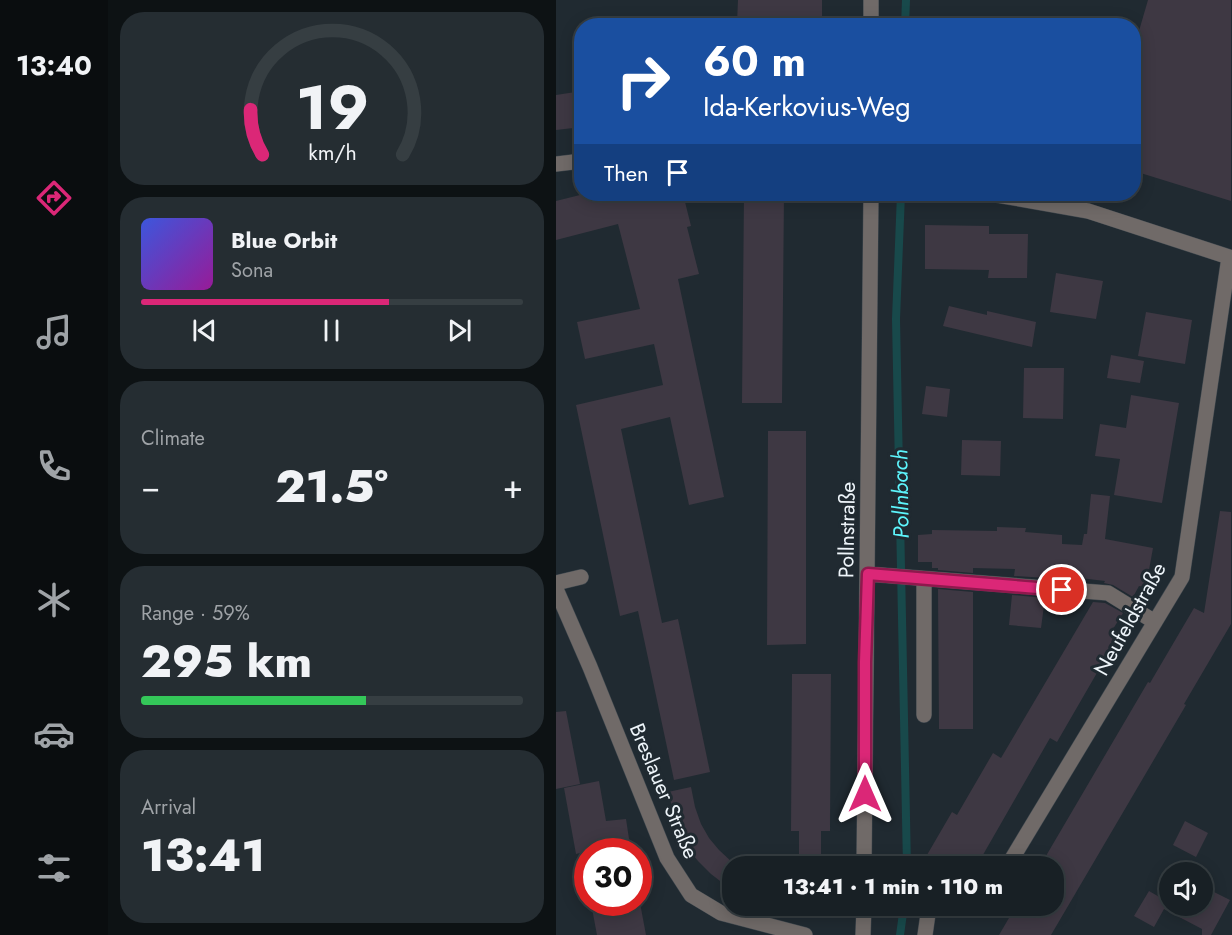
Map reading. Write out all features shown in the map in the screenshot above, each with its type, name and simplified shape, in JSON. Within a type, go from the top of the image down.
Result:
[{"type":"street","points":[[871,0],[871,18]]},
{"type":"street","points":[[556,164],[574,161]]},
{"type":"street","name":"Pollnstraße","points":[[864,856],[871,201]]},
{"type":"street","points":[[1031,201],[1088,211],[1230,258]]},
{"type":"street","name":"Neufeldstraße","points":[[1014,856],[1182,577],[1230,258]]},
{"type":"street","points":[[868,574],[1108,593],[1155,622]]},
{"type":"street","points":[[556,583],[582,577]]},
{"type":"street","points":[[920,579],[924,715]]},
{"type":"street","name":"Breslauer Straße","points":[[556,589],[667,858],[691,895],[721,913],[805,935]]},
{"type":"street","points":[[863,935],[864,916]]},
{"type":"street","points":[[921,916],[925,935]]},
{"type":"building","points":[[738,0],[822,0],[822,18],[737,18]]},
{"type":"building","points":[[1148,0],[1231,0],[1231,201],[1141,173],[1141,24]]},
{"type":"building","points":[[574,92],[574,128],[556,130],[556,95]]},
{"type":"building","points":[[574,196],[574,201],[685,201],[691,226],[687,227],[699,274],[678,279],[724,497],[689,505],[670,417],[621,429],[662,623],[678,619],[710,772],[674,780],[638,611],[620,616],[576,405],[663,385],[654,344],[585,359],[577,322],[640,309],[618,224],[556,240],[556,201]]},
{"type":"building","points":[[744,201],[784,201],[782,403],[742,403]]},
{"type":"building","points":[[925,225],[989,226],[989,234],[1028,234],[1027,278],[988,278],[989,270],[925,269]]},
{"type":"building","points":[[1056,273],[1103,281],[1096,319],[1050,312]]},
{"type":"building","points":[[949,306],[987,315],[987,311],[1036,322],[1032,347],[943,326]]},
{"type":"building","points":[[1146,312],[1192,320],[1185,364],[1138,356]]},
{"type":"building","points":[[1111,355],[1144,361],[1140,383],[1107,378]]},
{"type":"building","points":[[1024,368],[1064,368],[1063,419],[1023,418]]},
{"type":"building","points":[[926,386],[950,389],[947,417],[922,414]]},
{"type":"building","points":[[1131,395],[1179,403],[1162,503],[1114,495],[1120,459],[1095,456],[1100,424],[1126,428]]},
{"type":"building","points":[[768,431],[806,431],[806,644],[767,645]]},
{"type":"building","points":[[962,440],[1001,441],[1000,476],[961,475]]},
{"type":"building","points":[[1091,494],[1110,496],[1105,539],[1153,548],[1149,570],[1153,576],[1147,580],[1146,587],[1139,586],[1133,597],[1113,585],[1104,583],[1105,581],[1047,574],[1047,578],[1014,576],[1015,569],[973,568],[973,573],[938,570],[938,568],[932,568],[932,562],[918,562],[918,535],[932,534],[932,530],[997,531],[997,527],[1026,528],[1025,532],[1062,535],[1062,544],[1082,545],[1084,534],[1087,534]]},
{"type":"building","points":[[1220,511],[1231,512],[1231,624],[1064,913],[1064,856],[1046,856],[1194,608],[1204,613]]},
{"type":"building","points":[[938,589],[973,592],[973,729],[939,729]]},
{"type":"building","points":[[1012,595],[1045,598],[1041,628],[1009,625]]},
{"type":"building","points":[[1093,602],[1105,603],[1123,613],[1113,629],[1120,633],[1057,742],[1050,738],[982,856],[926,856],[952,812],[957,815],[993,753],[1001,758]]},
{"type":"building","points":[[792,674],[831,674],[830,831],[821,831],[821,856],[799,856],[799,831],[791,831]]},
{"type":"building","points":[[566,711],[580,784],[556,789],[556,712]]},
{"type":"building","points":[[599,781],[606,821],[626,819],[629,838],[574,838],[574,843],[564,788]]},
{"type":"building","points":[[691,787],[701,824],[709,838],[725,856],[722,856],[722,882],[698,861],[686,846],[678,829],[668,792]]},
{"type":"building","points":[[1185,821],[1208,833],[1196,857],[1173,845]]},
{"type":"building","points":[[1149,891],[1159,897],[1160,916],[1154,927],[1134,916]]},
{"type":"building","points":[[1213,892],[1230,900],[1211,935],[1202,935],[1202,929],[1177,916],[1213,916]]},
{"type":"building","points":[[593,916],[642,916],[646,935],[597,935]]},
{"type":"building","points":[[1010,916],[1062,916],[1051,935],[999,935]]},
{"type":"waterway","name":"Pollnbach","points":[[905,18],[906,0]]},
{"type":"waterway","name":"Pollnbach","points":[[901,201],[896,319],[907,856]]},
{"type":"waterway","name":"Pollnbach","points":[[900,935],[903,916]]},
{"type":"route","points":[[865,794],[868,574],[1062,590]]}]
